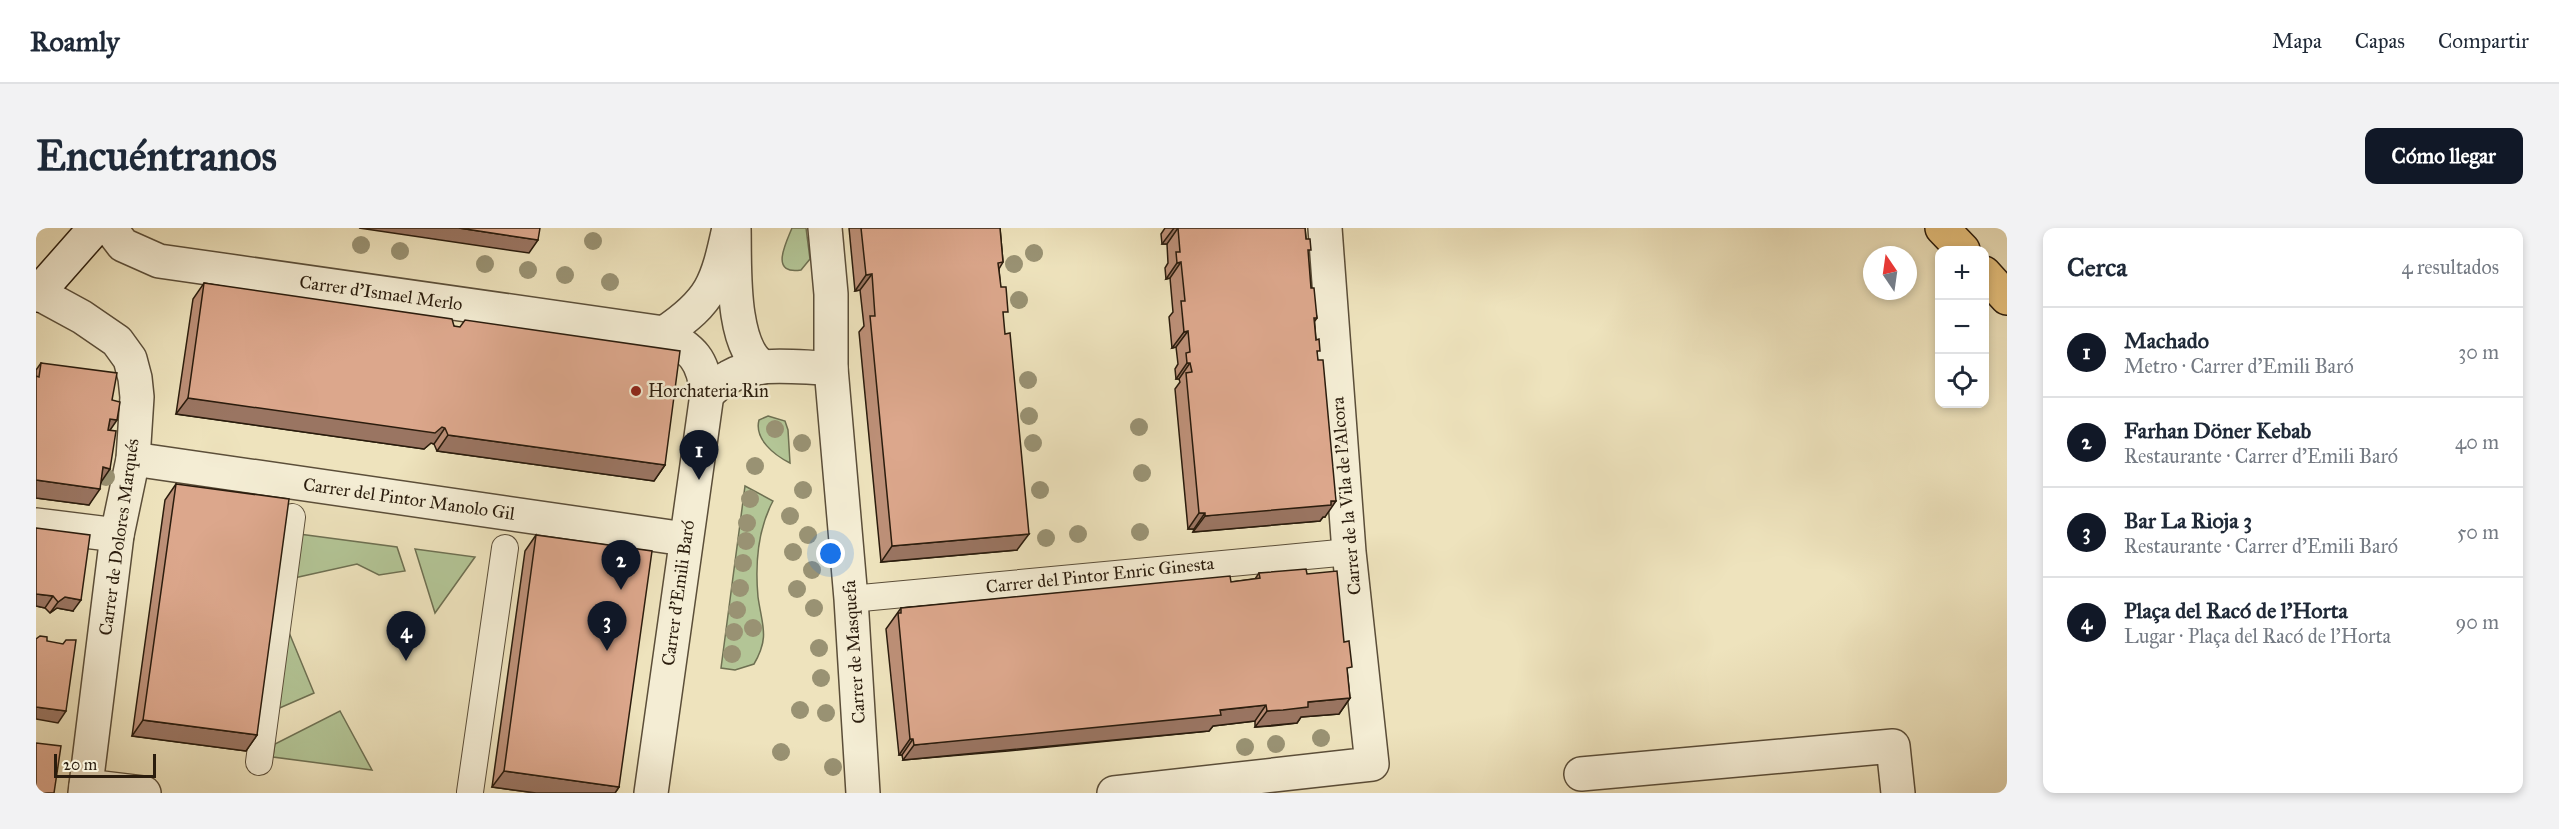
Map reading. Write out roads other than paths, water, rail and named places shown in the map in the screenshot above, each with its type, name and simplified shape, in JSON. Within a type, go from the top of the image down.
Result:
[{"type":"main road","points":[[1942,228],[1959,246]]},
{"type":"main road","points":[[1989,278],[2007,298]]},
{"type":"street","points":[[36,294],[95,228]]},
{"type":"street","name":"Carrer d'Ismael Merlo","points":[[110,228],[123,245],[159,261],[664,333]]},
{"type":"street","points":[[664,333],[688,317],[699,306],[716,281],[729,228]]},
{"type":"street","points":[[734,228],[735,285],[741,333],[750,353],[763,367]]},
{"type":"street","name":"Carrer de Masquefa","points":[[825,228],[831,294],[831,368],[851,600],[863,793]]},
{"type":"street","name":"Carrer de la Vila de l'Alcora","points":[[1114,793],[1372,764],[1349,552],[1325,228]]},
{"type":"street","name":"Carrer de Dolores Marqués","points":[[36,294],[82,317],[117,341],[130,359],[137,397],[133,459],[117,535],[86,790]]},
{"type":"street","name":"Carrer d'Emili Baró","points":[[651,793],[707,394],[705,375],[700,362],[689,349],[664,333]]},
{"type":"street","points":[[707,394],[729,377],[763,367],[831,368]]},
{"type":"street","name":"Carrer del Pintor Manolo Gil","points":[[133,459],[685,539]]},
{"type":"street","points":[[259,762],[292,517]]},
{"type":"street","points":[[36,525],[117,535]]},
{"type":"street","points":[[470,792],[505,548]]},
{"type":"street","name":"Carrer del Pintor Enric Ginesta","points":[[851,600],[1349,552]]},
{"type":"street","points":[[1581,774],[1893,746],[1898,793]]},
{"type":"street","points":[[86,790],[144,793]]},
{"type":"place","name":"Horchateria Rin","points":[[636,391]]},
{"type":"place","name":"Machado","points":[[699,480]]},
{"type":"place","name":"Farhan Döner Kebab","points":[[621,590]]},
{"type":"place","name":"Bar La Rioja 3","points":[[607,651]]},
{"type":"place","name":"Plaça del Racó de l'Horta","points":[[406,661]]}]
